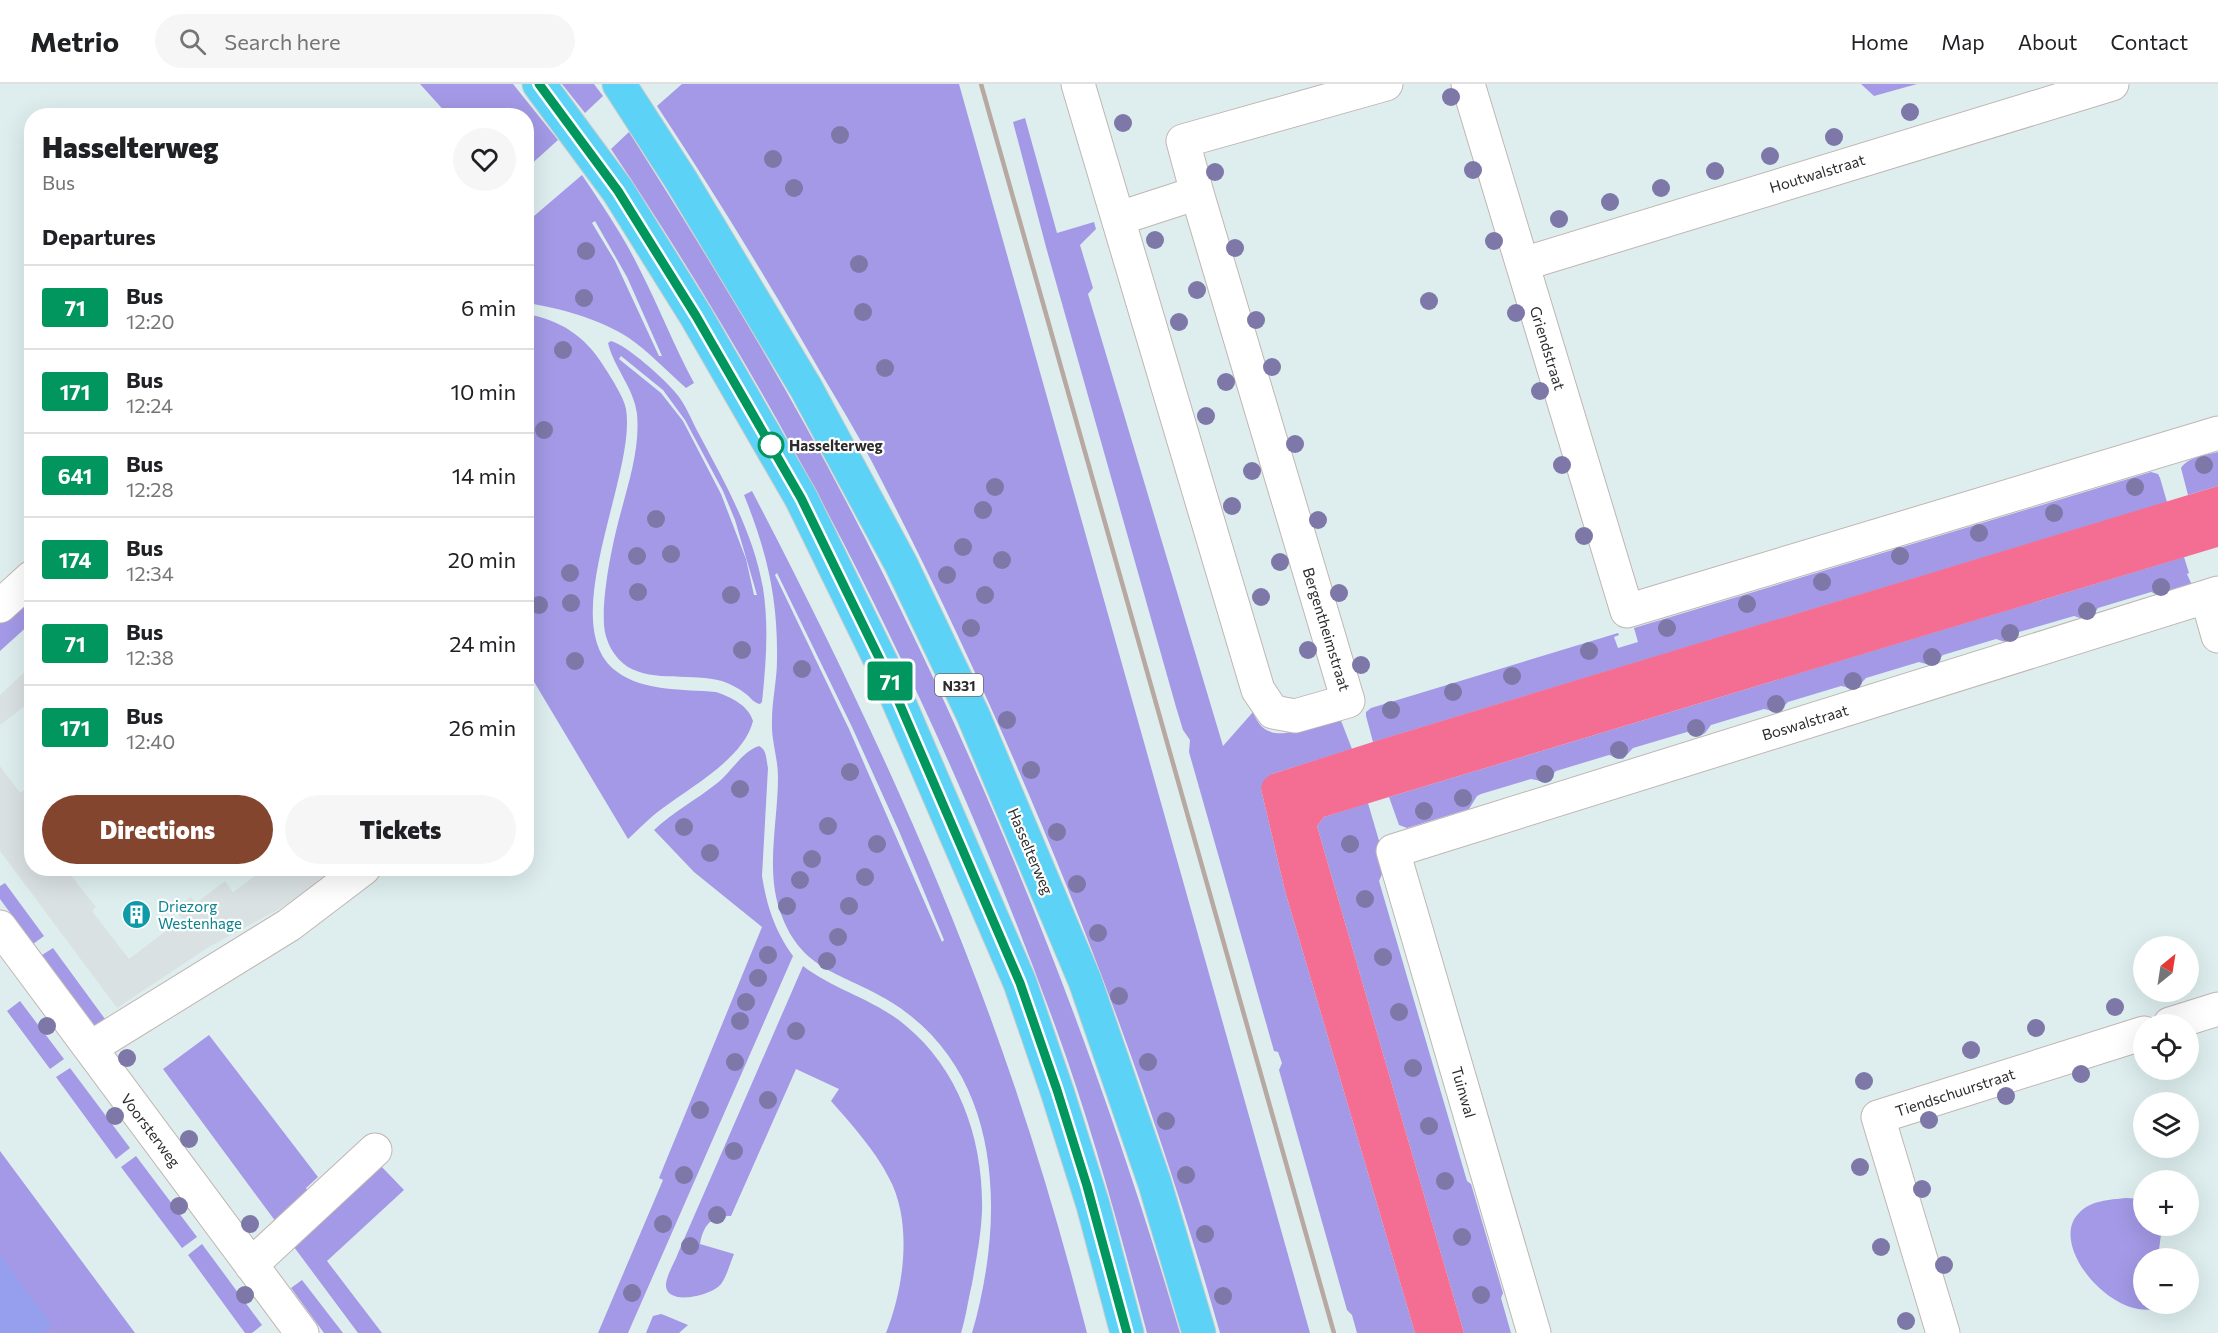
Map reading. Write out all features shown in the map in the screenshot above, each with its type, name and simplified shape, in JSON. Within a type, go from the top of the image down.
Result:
[{"type":"main road","points":[[539,84],[618,191],[696,316],[801,498],[885,670],[1020,983],[1057,1090],[1127,1333]]},
{"type":"main road","name":"Hasselterweg","points":[[619,84],[681,180],[806,388],[901,564],[973,715],[1085,981],[1155,1184],[1200,1333]]},
{"type":"street","name":"Bergentheimstraat","points":[[1078,84],[1120,218],[1258,690],[1274,712],[1295,716],[1348,701],[1183,141],[1386,84]]},
{"type":"street","name":"Griendstraat","points":[[1468,84],[1627,611],[2218,433]]},
{"type":"street","name":"Houtwalstraat","points":[[1523,264],[1883,152],[2112,84]]},
{"type":"street","points":[[1120,218],[1197,193]]},
{"type":"street","points":[[0,606],[24,584]]},
{"type":"street","points":[[2212,595],[2218,636]]},
{"type":"street","name":"Boswalstraat","points":[[1393,851],[2212,595]]},
{"type":"street","name":"Tuinwal","points":[[1393,851],[1534,1333]]},
{"type":"street","points":[[90,1048],[289,924],[353,876]]},
{"type":"street","name":"Voorsterweg","points":[[0,927],[302,1333]]},
{"type":"street","points":[[2199,1015],[2218,1009]]},
{"type":"street","name":"Tiendschuurstraat","points":[[1943,1333],[1878,1117],[2133,1036]]},
{"type":"street","points":[[251,1265],[375,1150]]},
{"type":"shaded area","points":[[420,84],[513,84],[532,108],[442,108]]},
{"type":"shaded area","points":[[562,84],[594,84],[603,96],[585,113]]},
{"type":"shaded area","points":[[682,84],[959,84],[1310,1333],[1220,1333],[1150,1109],[1068,888],[1023,780],[925,567],[866,450],[762,272],[657,106]]},
{"type":"shaded area","points":[[1861,84],[1917,84],[1874,96]]},
{"type":"shaded area","points":[[534,110],[558,140],[534,162]]},
{"type":"shaded area","points":[[1025,118],[1057,233],[1094,222],[1096,229],[1080,245],[1093,288],[1088,294],[1223,746],[1253,712],[1260,725],[1269,731],[1280,733],[1340,718],[1352,749],[1272,774],[1261,789],[1285,891],[1415,1333],[1357,1333],[1352,1315],[1347,1310],[1279,1070],[1282,1063],[1278,1052],[1274,1051],[1189,752],[1190,740],[1183,730],[1176,707],[1046,247],[1013,122]]},
{"type":"shaded area","points":[[629,132],[715,270],[823,457],[946,706],[992,808],[1074,1015],[1112,1120],[1180,1333],[1147,1333],[1105,1181],[1070,1068],[1013,915],[966,801],[861,577],[803,467],[678,253],[611,149]]},
{"type":"shaded area","points":[[582,175],[634,258],[694,383],[686,388],[651,355],[618,331],[593,320],[534,304],[534,216]],"holes":[[[595,221],[627,277],[662,356],[659,356],[615,261],[592,223]]]},
{"type":"shaded area","points":[[534,316],[561,325],[588,346],[613,381],[626,409],[626,437],[595,585],[593,619],[599,649],[616,671],[627,678],[651,686],[716,692],[743,706],[753,721],[748,734],[728,759],[649,819],[628,839],[534,682]]},
{"type":"shaded area","points":[[611,341],[618,344],[636,356],[679,397],[746,528],[758,567],[765,602],[766,659],[760,704],[722,681],[638,672],[623,663],[608,643],[604,625],[606,582],[615,535],[634,462],[638,426],[632,395],[608,343]],"holes":[[[621,356],[663,390],[685,420],[723,491],[735,520],[757,595],[754,595],[746,559],[721,494],[683,421],[661,393],[619,359]]]},
{"type":"shaded area","points":[[2218,452],[2218,486],[2188,495],[2181,468],[2193,459]]},
{"type":"shaded area","points":[[2151,472],[2158,474],[2167,502],[1373,742],[1366,716],[1366,712],[1371,708],[1618,633],[1619,635],[1614,637],[1618,648],[1638,642],[1634,628]]},
{"type":"shaded area","points":[[2218,486],[2218,547],[1324,817],[1317,826],[1464,1333],[1415,1333],[1285,891],[1261,789],[1266,778],[1272,774],[1379,740]]},
{"type":"shaded area","points":[[752,491],[789,562],[860,707],[926,854],[985,1003],[1023,1111],[1087,1333],[972,1333],[983,1288],[990,1241],[991,1194],[986,1148],[974,1104],[954,1064],[925,1028],[886,999],[836,974],[809,957],[787,929],[779,908],[773,876],[778,793],[772,728],[777,668],[776,616],[765,556],[744,495]],"holes":[[[777,573],[852,727],[899,831],[944,940],[942,942],[849,729],[775,575]]]},
{"type":"shaded area","points":[[2184,557],[2192,585],[2165,598],[2151,592],[2098,608],[2092,617],[2083,619],[2074,616],[2019,632],[2014,640],[2005,642],[1996,639],[1943,655],[1933,666],[1919,662],[1866,678],[1856,689],[1841,686],[1788,702],[1778,712],[1764,709],[1711,725],[1705,733],[1699,736],[1687,732],[1633,748],[1623,759],[1609,755],[1556,771],[1546,782],[1531,779],[1481,794],[1477,796],[1469,809],[1407,828],[1399,825],[1389,797]]},
{"type":"shaded area","points":[[24,597],[24,629],[0,651],[0,619]]},
{"type":"shaded area","points":[[24,673],[24,707],[0,725],[0,695]]},
{"type":"shaded area","points":[[759,746],[765,752],[768,768],[762,876],[773,918],[793,956],[628,1333],[598,1333],[663,1180],[659,1178],[762,927],[694,872],[654,830],[716,784],[741,758]]},
{"type":"shaded area","points":[[0,766],[20,793],[24,790],[24,876],[72,876],[96,907],[92,911],[129,959],[182,919],[175,909],[191,897],[196,903],[225,881],[233,892],[255,876],[329,876],[281,908],[209,947],[117,1008],[0,851]]},
{"type":"shaded area","points":[[1368,803],[1386,865],[1379,881],[1467,1181],[1471,1184],[1503,1293],[1501,1298],[1511,1333],[1464,1333],[1317,826],[1324,817]]},
{"type":"shaded area","points":[[5,883],[44,936],[33,944],[0,899],[0,886]]},
{"type":"shaded area","points":[[53,948],[105,1019],[95,1026],[42,955]]},
{"type":"shaded area","points":[[803,966],[828,982],[880,1008],[905,1025],[941,1063],[965,1109],[979,1160],[982,1212],[972,1284],[961,1333],[886,1333],[897,1296],[903,1255],[901,1214],[896,1195],[877,1157],[831,1101],[839,1089],[796,1069],[731,1216],[718,1217],[709,1223],[703,1232],[700,1244],[734,1254],[723,1281],[708,1292],[689,1297],[672,1295],[667,1291],[669,1272]]},
{"type":"shaded area","points":[[20,1001],[64,1059],[50,1069],[7,1011]]},
{"type":"shaded area","points":[[209,1035],[318,1177],[306,1188],[308,1192],[276,1222],[163,1069]]},
{"type":"shaded area","points":[[70,1068],[130,1148],[116,1159],[56,1077]]},
{"type":"shaded area","points":[[0,1151],[135,1333],[0,1333]]},
{"type":"shaded area","points":[[136,1156],[197,1237],[182,1248],[121,1167]]},
{"type":"shaded area","points":[[379,1164],[404,1190],[327,1261],[382,1333],[358,1333],[294,1247]]},
{"type":"shaded area","points":[[2133,1198],[2133,1236],[2161,1236],[2159,1248],[2133,1248],[2133,1308],[2110,1297],[2093,1282],[2080,1264],[2072,1245],[2071,1228],[2079,1213],[2089,1205],[2101,1201]]},
{"type":"shaded area","points":[[202,1244],[262,1325],[252,1333],[245,1333],[188,1255]]},
{"type":"shaded area","points":[[0,1255],[52,1325],[42,1333],[0,1333]]},
{"type":"shaded area","points":[[302,1280],[343,1333],[324,1333],[291,1288]]},
{"type":"shaded area","points":[[661,1314],[688,1325],[679,1333],[646,1333],[653,1316]]},
{"type":"railway","points":[[981,84],[1334,1333]]},
{"type":"bus line","name":"71","points":[[539,84],[618,191],[696,316],[801,498],[885,670],[1020,983],[1093,1205],[1127,1333]]},
{"type":"place","name":"Hasselterweg","points":[[771,445]]},
{"type":"place","name":"Driezorg Westenhage","points":[[137,915]]}]
